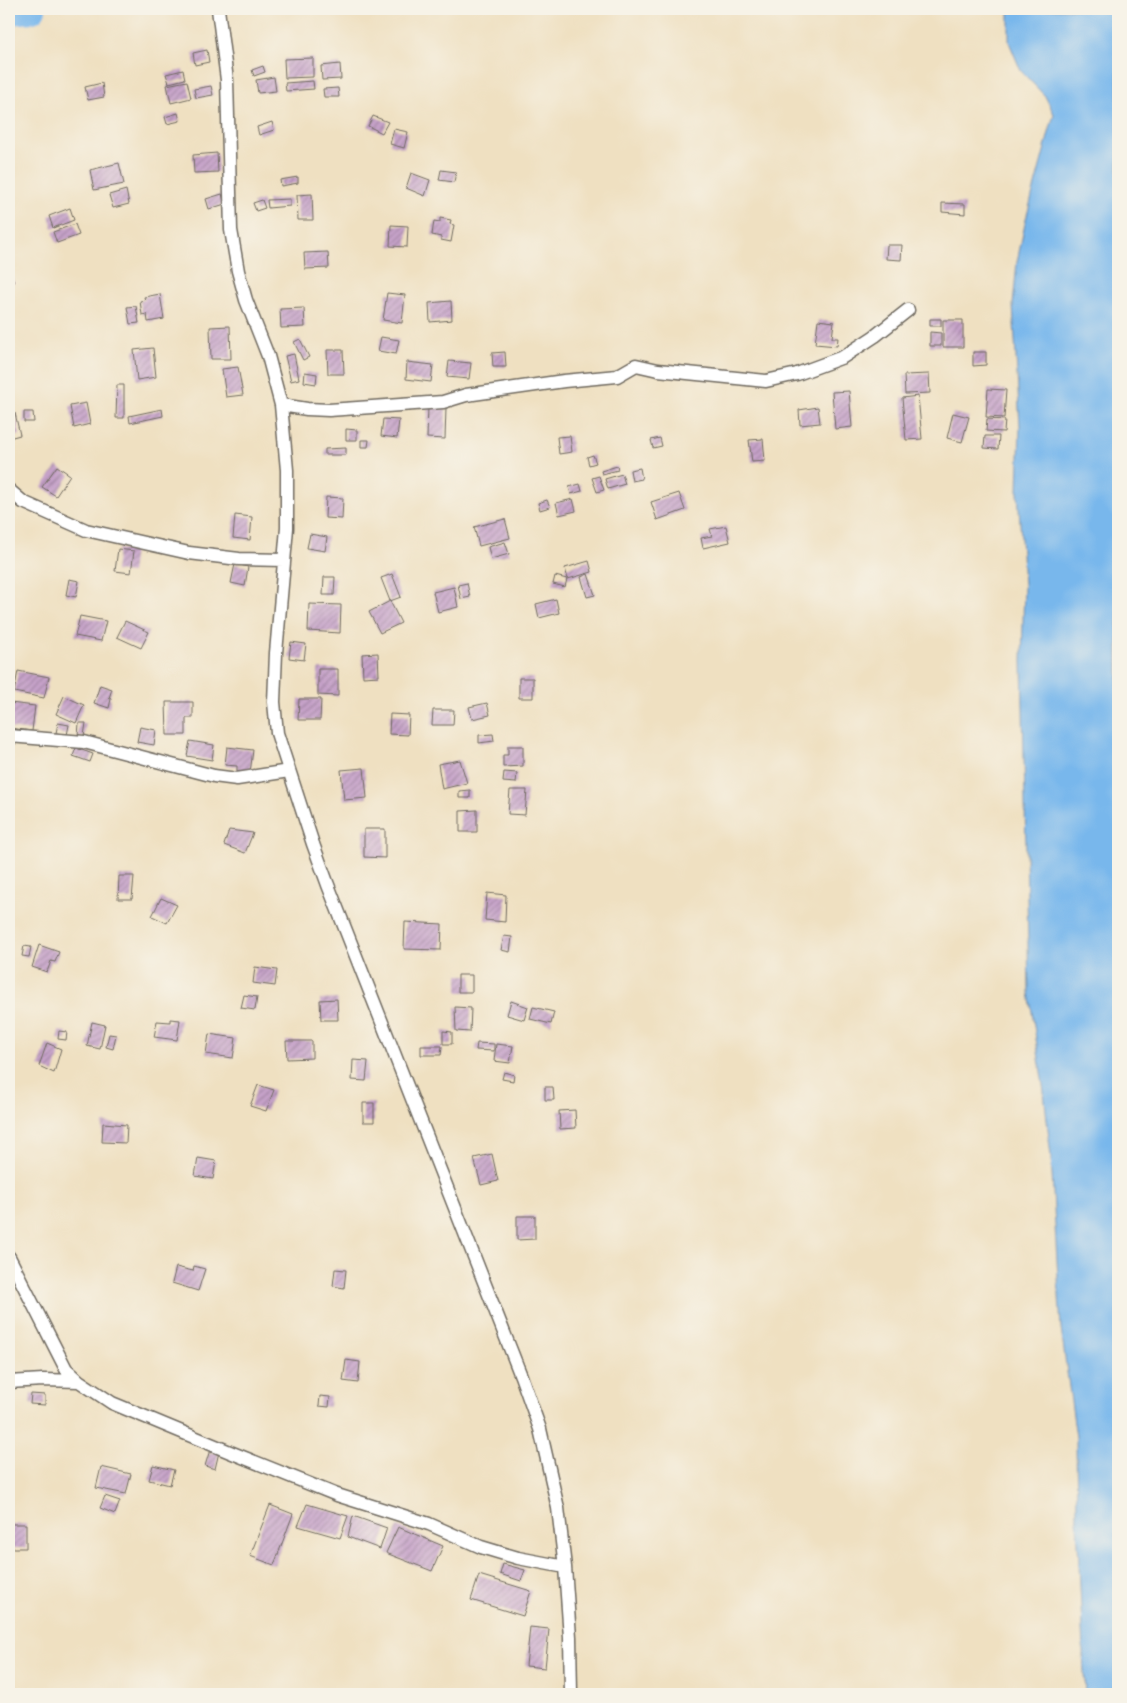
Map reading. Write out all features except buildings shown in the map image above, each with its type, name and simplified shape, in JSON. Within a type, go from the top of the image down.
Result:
[{"type":"street","points":[[218,9],[227,80],[232,238],[246,300],[268,356],[281,405],[287,470],[287,528],[276,653],[274,702],[277,733],[328,885],[540,1430],[558,1508],[565,1567],[570,1637],[571,1694]]},
{"type":"street","points":[[281,405],[329,410],[442,402],[466,395],[564,381],[617,376],[636,365],[658,370],[766,381],[796,374],[842,357],[875,336],[908,310]]},
{"type":"street","points":[[9,490],[23,502],[86,530],[189,553],[239,559],[284,560]]},
{"type":"street","points":[[9,507],[23,502]]},
{"type":"street","points":[[9,736],[84,742],[214,776],[237,779],[289,771]]},
{"type":"street","points":[[9,1257],[66,1369],[112,1403],[337,1494],[429,1524],[481,1547],[518,1558],[565,1567]]},
{"type":"street","points":[[9,1382],[79,1380]]},
{"type":"water","points":[[1009,9],[1118,9],[1118,1694],[1085,1694],[1077,1521],[1076,1437],[1061,1329],[1051,1157],[1044,1092],[1029,992],[1022,661],[1024,585],[1018,492],[1020,426],[1013,305],[1017,262],[1026,219],[1054,114],[1045,96],[1021,71],[1009,42]]},
{"type":"waterway","points":[[9,11],[32,9]]}]
